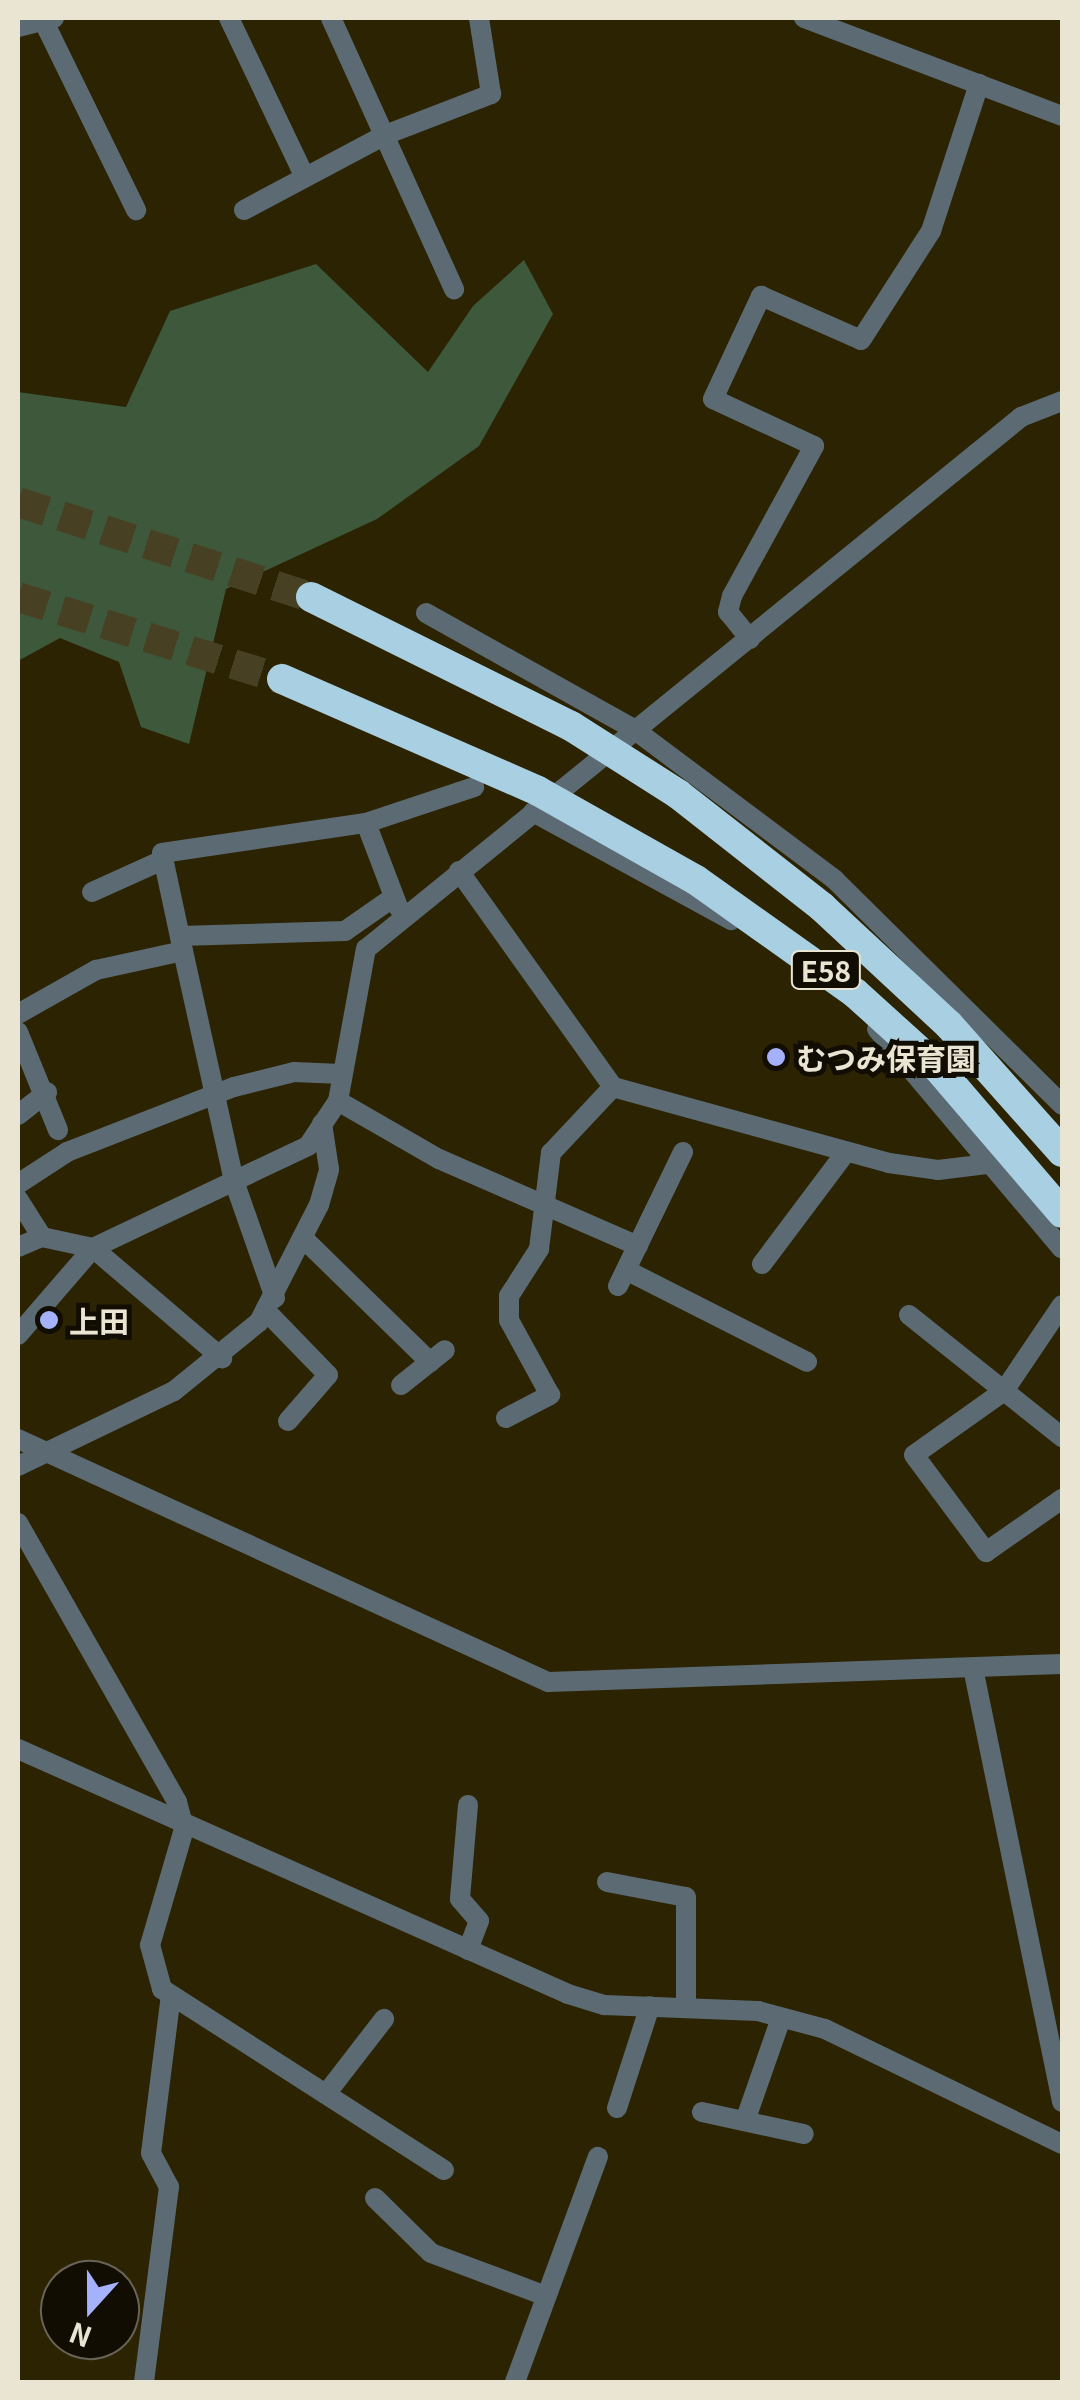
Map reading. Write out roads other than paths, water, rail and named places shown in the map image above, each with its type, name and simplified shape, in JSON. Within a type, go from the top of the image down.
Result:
[{"type":"highway","name":"E58","points":[[311,597],[572,726],[822,907],[949,1024],[1062,1152]]},
{"type":"highway","name":"E58","points":[[282,679],[696,880],[855,993],[937,1067],[1062,1213]]},
{"type":"street","points":[[18,26],[47,18],[136,210]]},
{"type":"street","points":[[230,18],[305,177]]},
{"type":"street","points":[[331,18],[454,289]]},
{"type":"street","points":[[244,210],[385,135],[492,94],[479,18]]},
{"type":"street","points":[[804,18],[1062,116]]},
{"type":"street","points":[[750,639],[728,612],[732,596],[814,446],[713,399],[761,296],[861,340],[931,231],[979,84]]},
{"type":"street","points":[[18,1335],[93,1248],[308,1146],[338,1101],[366,948],[536,802],[636,730],[1021,416],[1062,401]]},
{"type":"street","points":[[426,613],[636,730],[834,879],[1062,1105]]},
{"type":"street","points":[[288,1422],[328,1375],[271,1304],[213,1100],[162,853],[366,823],[474,788]]},
{"type":"street","points":[[536,802],[810,967],[995,1162],[1062,1250]]},
{"type":"street","points":[[366,823],[392,898],[404,917]]},
{"type":"street","points":[[92,892],[164,860]]},
{"type":"street","points":[[459,872],[613,1086],[846,1152],[938,1170],[995,1162]]},
{"type":"street","points":[[18,1014],[96,970],[181,943],[344,931],[392,898]]},
{"type":"street","points":[[18,1032],[47,1092],[58,1130]]},
{"type":"street","points":[[18,1184],[68,1152],[294,1072],[342,1074]]},
{"type":"street","points":[[506,1418],[550,1395],[508,1320],[509,1296],[539,1249],[551,1153],[613,1086]]},
{"type":"street","points":[[18,1115],[47,1092]]},
{"type":"street","points":[[338,1101],[440,1159],[638,1246]]},
{"type":"street","points":[[18,1466],[222,1358],[271,1304],[305,1240],[329,1168],[322,1124]]},
{"type":"street","points":[[683,1152],[622,1278],[807,1362]]},
{"type":"street","points":[[762,1264],[846,1152]]},
{"type":"street","points":[[18,1199],[42,1237]]},
{"type":"street","points":[[18,1247],[42,1237],[93,1248],[222,1358]]},
{"type":"street","points":[[305,1240],[438,1356],[401,1385]]},
{"type":"street","points":[[1062,1305],[1004,1390],[914,1454],[986,1552],[1062,1498]]},
{"type":"street","points":[[910,1315],[1062,1437]]},
{"type":"street","points":[[18,1438],[548,1682],[1062,1664]]},
{"type":"street","points":[[18,1523],[184,1828],[150,1944],[171,1994],[151,2153],[169,2187],[144,2382]]},
{"type":"street","points":[[974,1668],[1062,2102]]},
{"type":"street","points":[[18,1749],[184,1828],[586,1999],[782,2018],[825,2029],[1062,2144]]},
{"type":"street","points":[[468,1805],[460,1899],[480,1921],[468,1950]]},
{"type":"street","points":[[607,1882],[686,1897],[686,2006]]},
{"type":"street","points":[[171,1994],[444,2170]]},
{"type":"street","points":[[617,2108],[650,2006]]},
{"type":"street","points":[[326,2094],[384,2018]]},
{"type":"street","points":[[746,2121],[782,2018]]},
{"type":"street","points":[[702,2112],[804,2134]]},
{"type":"street","points":[[514,2382],[598,2156]]},
{"type":"street","points":[[375,2198],[431,2253],[546,2296]]},
{"type":"tunnel","points":[[18,502],[311,597]]},
{"type":"tunnel","points":[[18,597],[282,679]]},
{"type":"place","name":"むつみ保育園","points":[[776,1057]]},
{"type":"place","name":"上田","points":[[49,1320]]}]
